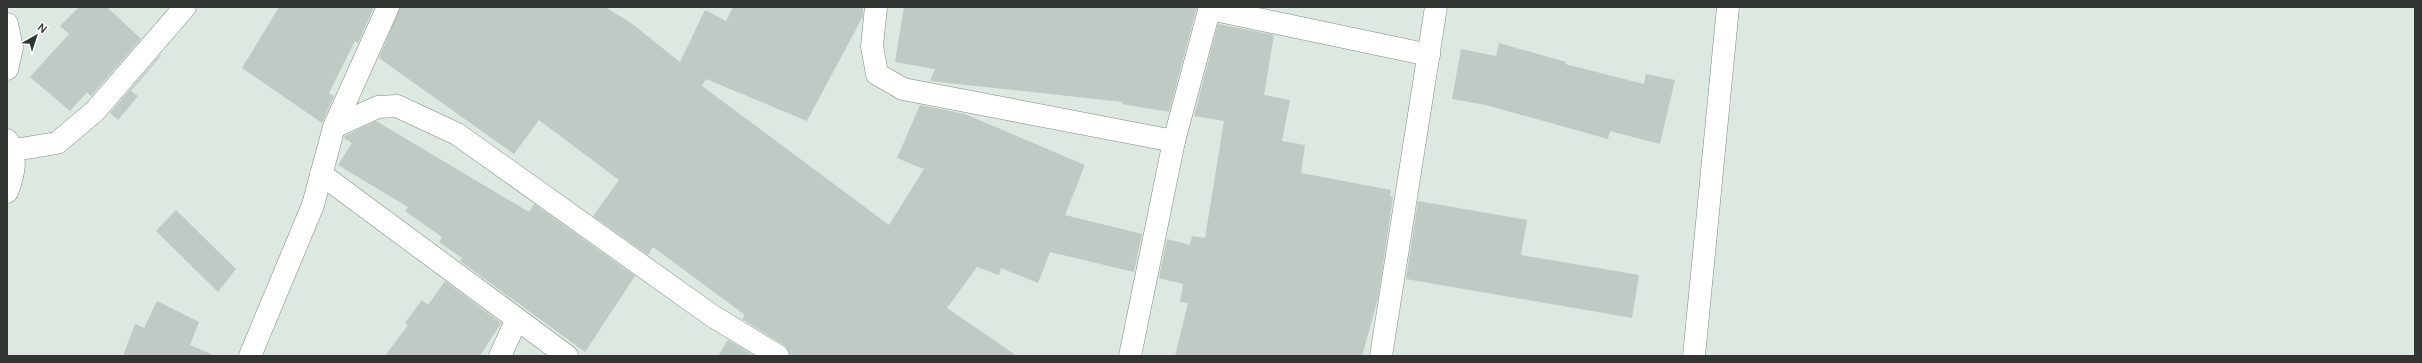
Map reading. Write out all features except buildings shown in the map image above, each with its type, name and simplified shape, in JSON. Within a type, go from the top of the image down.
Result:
[{"type":"street","points":[[7,192],[13,176],[10,145],[57,143],[95,111],[185,7]]},
{"type":"street","points":[[250,356],[313,205],[334,127],[388,7]]},
{"type":"street","points":[[876,7],[872,46],[877,74],[903,89],[1174,141]]},
{"type":"street","points":[[1381,356],[1436,7]]},
{"type":"street","points":[[1694,356],[1728,7]]},
{"type":"street","points":[[1130,356],[1174,141],[1210,8],[1429,55]]},
{"type":"street","points":[[7,24],[12,48],[7,69]]},
{"type":"street","points":[[334,127],[378,107],[397,106],[457,134],[711,315],[778,356]]},
{"type":"street","points":[[321,174],[567,356]]},
{"type":"street","points":[[500,356],[517,319]]}]
